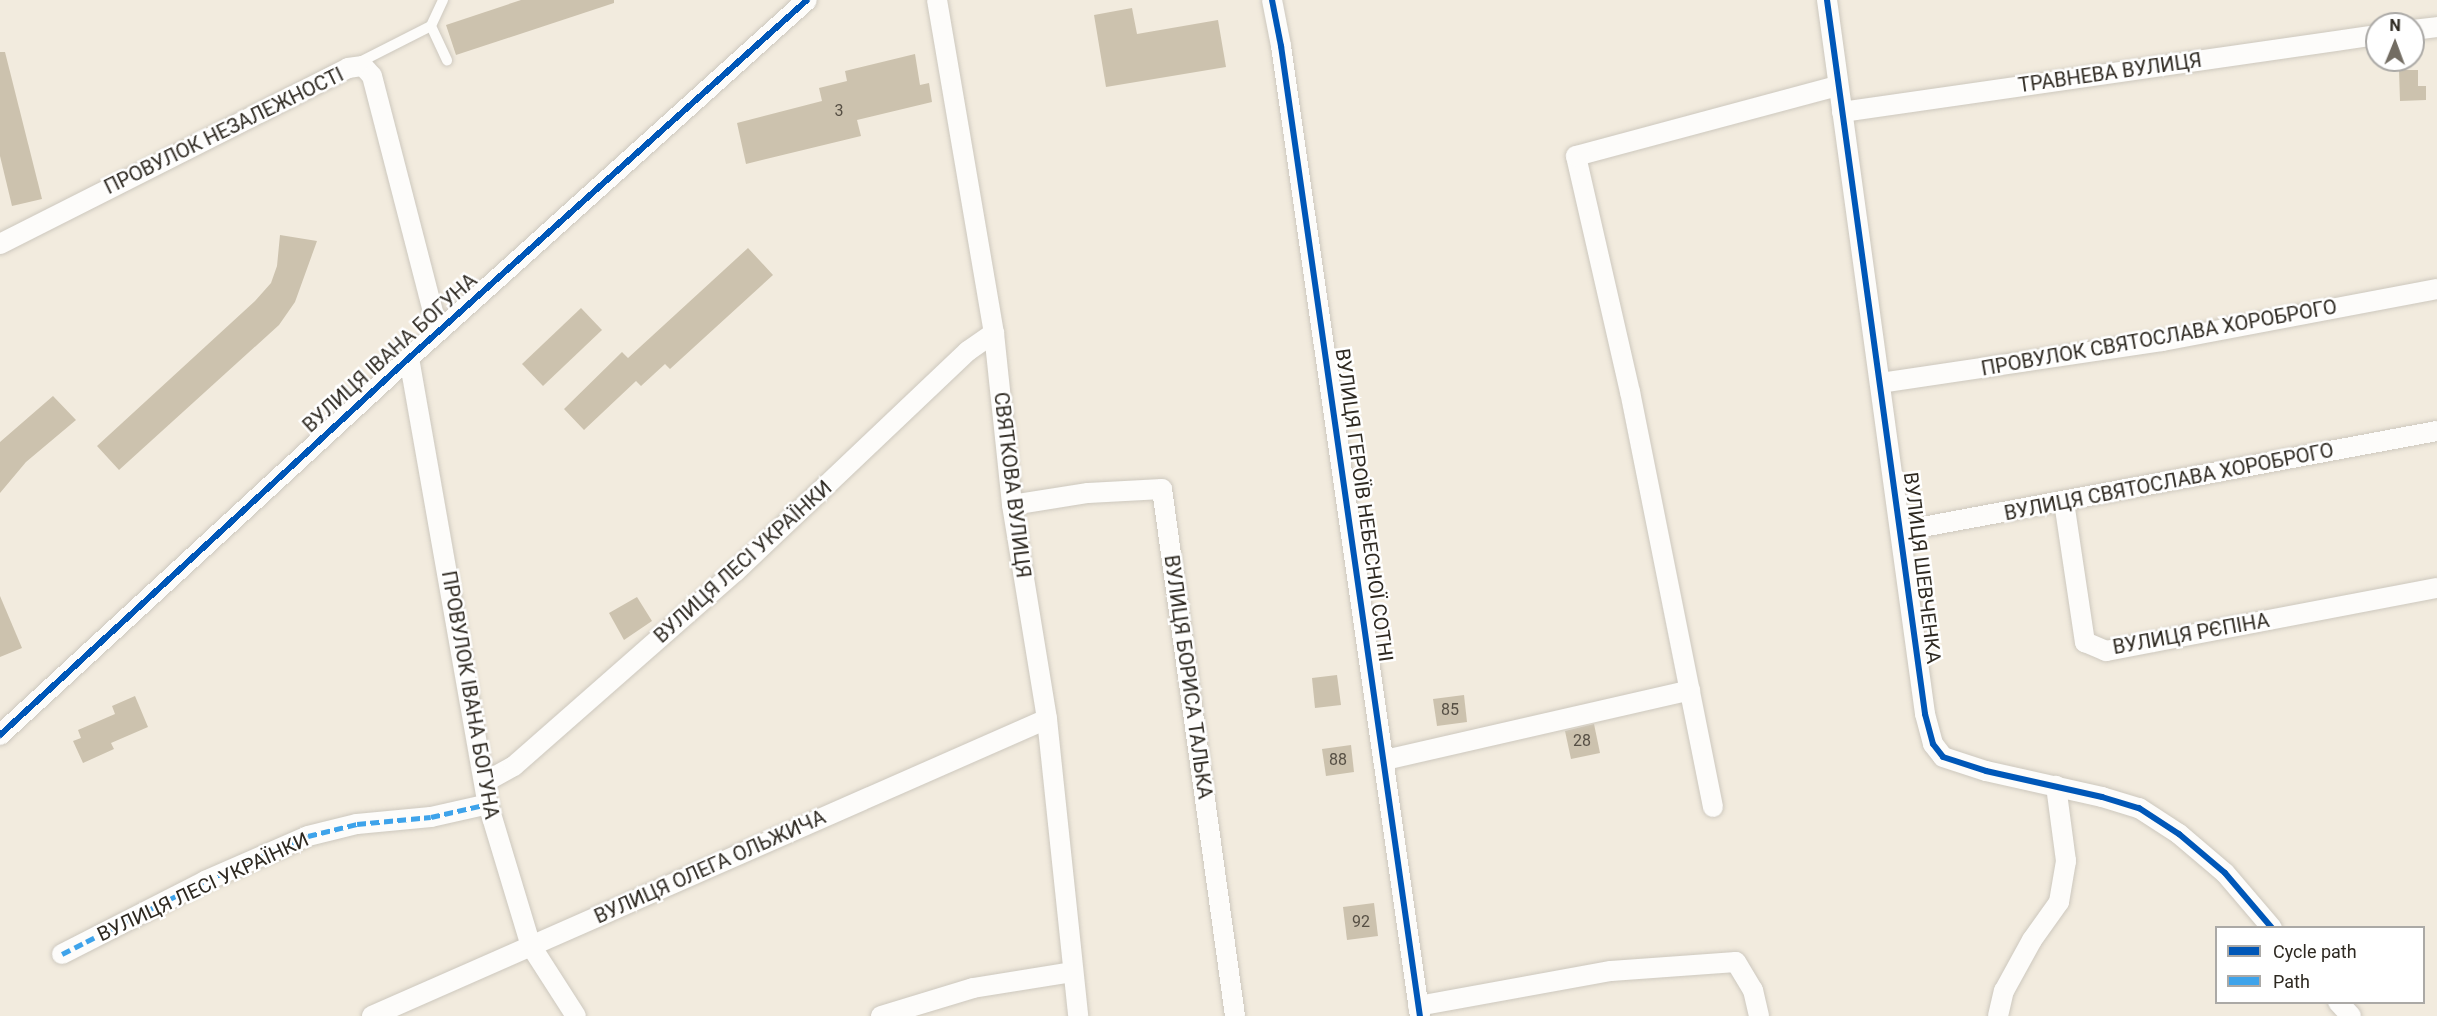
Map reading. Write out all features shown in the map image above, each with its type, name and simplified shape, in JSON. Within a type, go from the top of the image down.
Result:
[{"type":"street","name":"ВУЛИЦЯ ІВАНА БОГУНА","points":[[0,735],[438,331],[807,0]]},
{"type":"street","name":"СВЯТКОВА ВУЛИЦЯ","points":[[937,0],[993,333],[1012,505],[1047,719],[1078,1016]]},
{"type":"street","name":"ВУЛИЦЯ ГЕРОЇВ НЕБЕСНОЇ СОТНІ","points":[[1272,0],[1281,45],[1419,1011]]},
{"type":"street","name":"ВУЛИЦЯ ШЕВЧЕНКА","points":[[1827,0],[1925,714],[1933,744],[1943,757],[1986,771],[2139,808],[2179,834],[2225,873],[2271,926]]},
{"type":"street","name":"ТРАВНЕВА ВУЛИЦЯ","points":[[1842,112],[2365,37]]},
{"type":"street","name":"ПРОВУЛОК НЕЗАЛЕЖНОСТІ","points":[[0,244],[348,68],[363,66],[372,76],[438,331]]},
{"type":"street","points":[[1713,807],[1630,392],[1576,156],[1838,86]]},
{"type":"street","name":"ПРОВУЛОК СВЯТОСЛАВА ХОРОБРОГО","points":[[1881,383],[2162,341],[2437,289]]},
{"type":"street","name":"ВУЛИЦЯ ЛЕСІ УКРАЇНКИ","points":[[485,782],[514,766],[735,573],[968,351],[993,333]]},
{"type":"street","name":"ПРОВУЛОК ІВАНА БОГУНА","points":[[409,358],[488,804],[531,946],[576,1016]]},
{"type":"street","name":"ВУЛИЦЯ СВЯТОСЛАВА ХОРОБРОГО","points":[[1901,531],[2437,431]]},
{"type":"street","name":"ВУЛИЦЯ БОРИСА ТАЛЬКА","points":[[1012,505],[1088,493],[1162,489],[1234,1016]]},
{"type":"street","name":"ВУЛИЦЯ РЄПІНА","points":[[2064,502],[2085,642],[2106,651],[2437,588]]},
{"type":"street","points":[[1384,760],[1690,690]]},
{"type":"street","name":"ВУЛИЦЯ ОЛЕГА ОЛЬЖИЧА","points":[[372,1016],[1047,719]]},
{"type":"street","points":[[1998,1016],[2004,991],[2032,940],[2059,902],[2066,861],[2055,786]]},
{"type":"street","name":"ВУЛИЦЯ ЛЕСІ УКРАЇНКИ","points":[[62,954],[205,881],[308,836],[357,824],[431,817],[488,804]]},
{"type":"street","points":[[1419,1011],[1611,971],[1736,962],[1753,990],[1759,1016]]},
{"type":"street","points":[[881,1016],[973,988],[1072,972]]},
{"type":"street","points":[[2340,1004],[2351,1016]]},
{"type":"lane","points":[[348,68],[431,26],[443,0]]},
{"type":"lane","points":[[431,26],[447,60]]},
{"type":"building","points":[[521,0],[614,0],[614,3],[456,55],[446,25]]},
{"type":"building","points":[[1132,8],[1137,34],[1218,20],[1226,67],[1106,87],[1094,15]]},
{"type":"building","points":[[0,52],[5,52],[42,199],[12,206],[0,156]]},
{"type":"building","points":[[915,54],[920,85],[929,83],[932,102],[857,120],[861,136],[746,164],[737,123],[822,101],[819,88],[847,81],[845,71]]},
{"type":"building","points":[[2399,72],[2418,72],[2418,86],[2426,86],[2426,100],[2400,101]]},
{"type":"building","points":[[280,235],[317,241],[295,302],[279,325],[119,470],[97,446],[255,301],[271,283],[277,266]]},
{"type":"building","points":[[748,248],[773,275],[670,369],[665,364],[641,386],[636,381],[584,430],[564,409],[622,352],[628,358]]},
{"type":"building","points":[[581,308],[602,330],[543,386],[522,364]]},
{"type":"building","points":[[53,396],[76,420],[26,462],[0,493],[0,442]]},
{"type":"building","points":[[0,596],[22,648],[0,657]]},
{"type":"building","points":[[637,597],[652,621],[624,640],[609,613]]},
{"type":"building","points":[[1337,675],[1341,705],[1315,708],[1312,678]]},
{"type":"building","points":[[1464,695],[1467,722],[1437,726],[1433,699]]},
{"type":"building","points":[[135,696],[148,727],[111,743],[114,749],[83,763],[73,741],[81,738],[78,730],[115,714],[112,706]]},
{"type":"building","points":[[1594,724],[1600,753],[1571,759],[1565,731]]},
{"type":"building","points":[[1351,745],[1354,772],[1326,776],[1322,749]]},
{"type":"building","points":[[1374,903],[1378,936],[1347,940],[1343,907]]},
{"type":"marked path","points":[[62,954],[205,881],[308,836],[357,824],[431,817],[488,804]]},
{"type":"cycle path","points":[[0,735],[409,358],[807,0]]},
{"type":"cycle path","points":[[1272,0],[1281,46],[1420,1016]]},
{"type":"cycle path","points":[[1827,0],[1925,714],[1933,744],[1943,757],[1986,771],[2102,797],[2139,808],[2179,834],[2225,873],[2270,926]]}]
